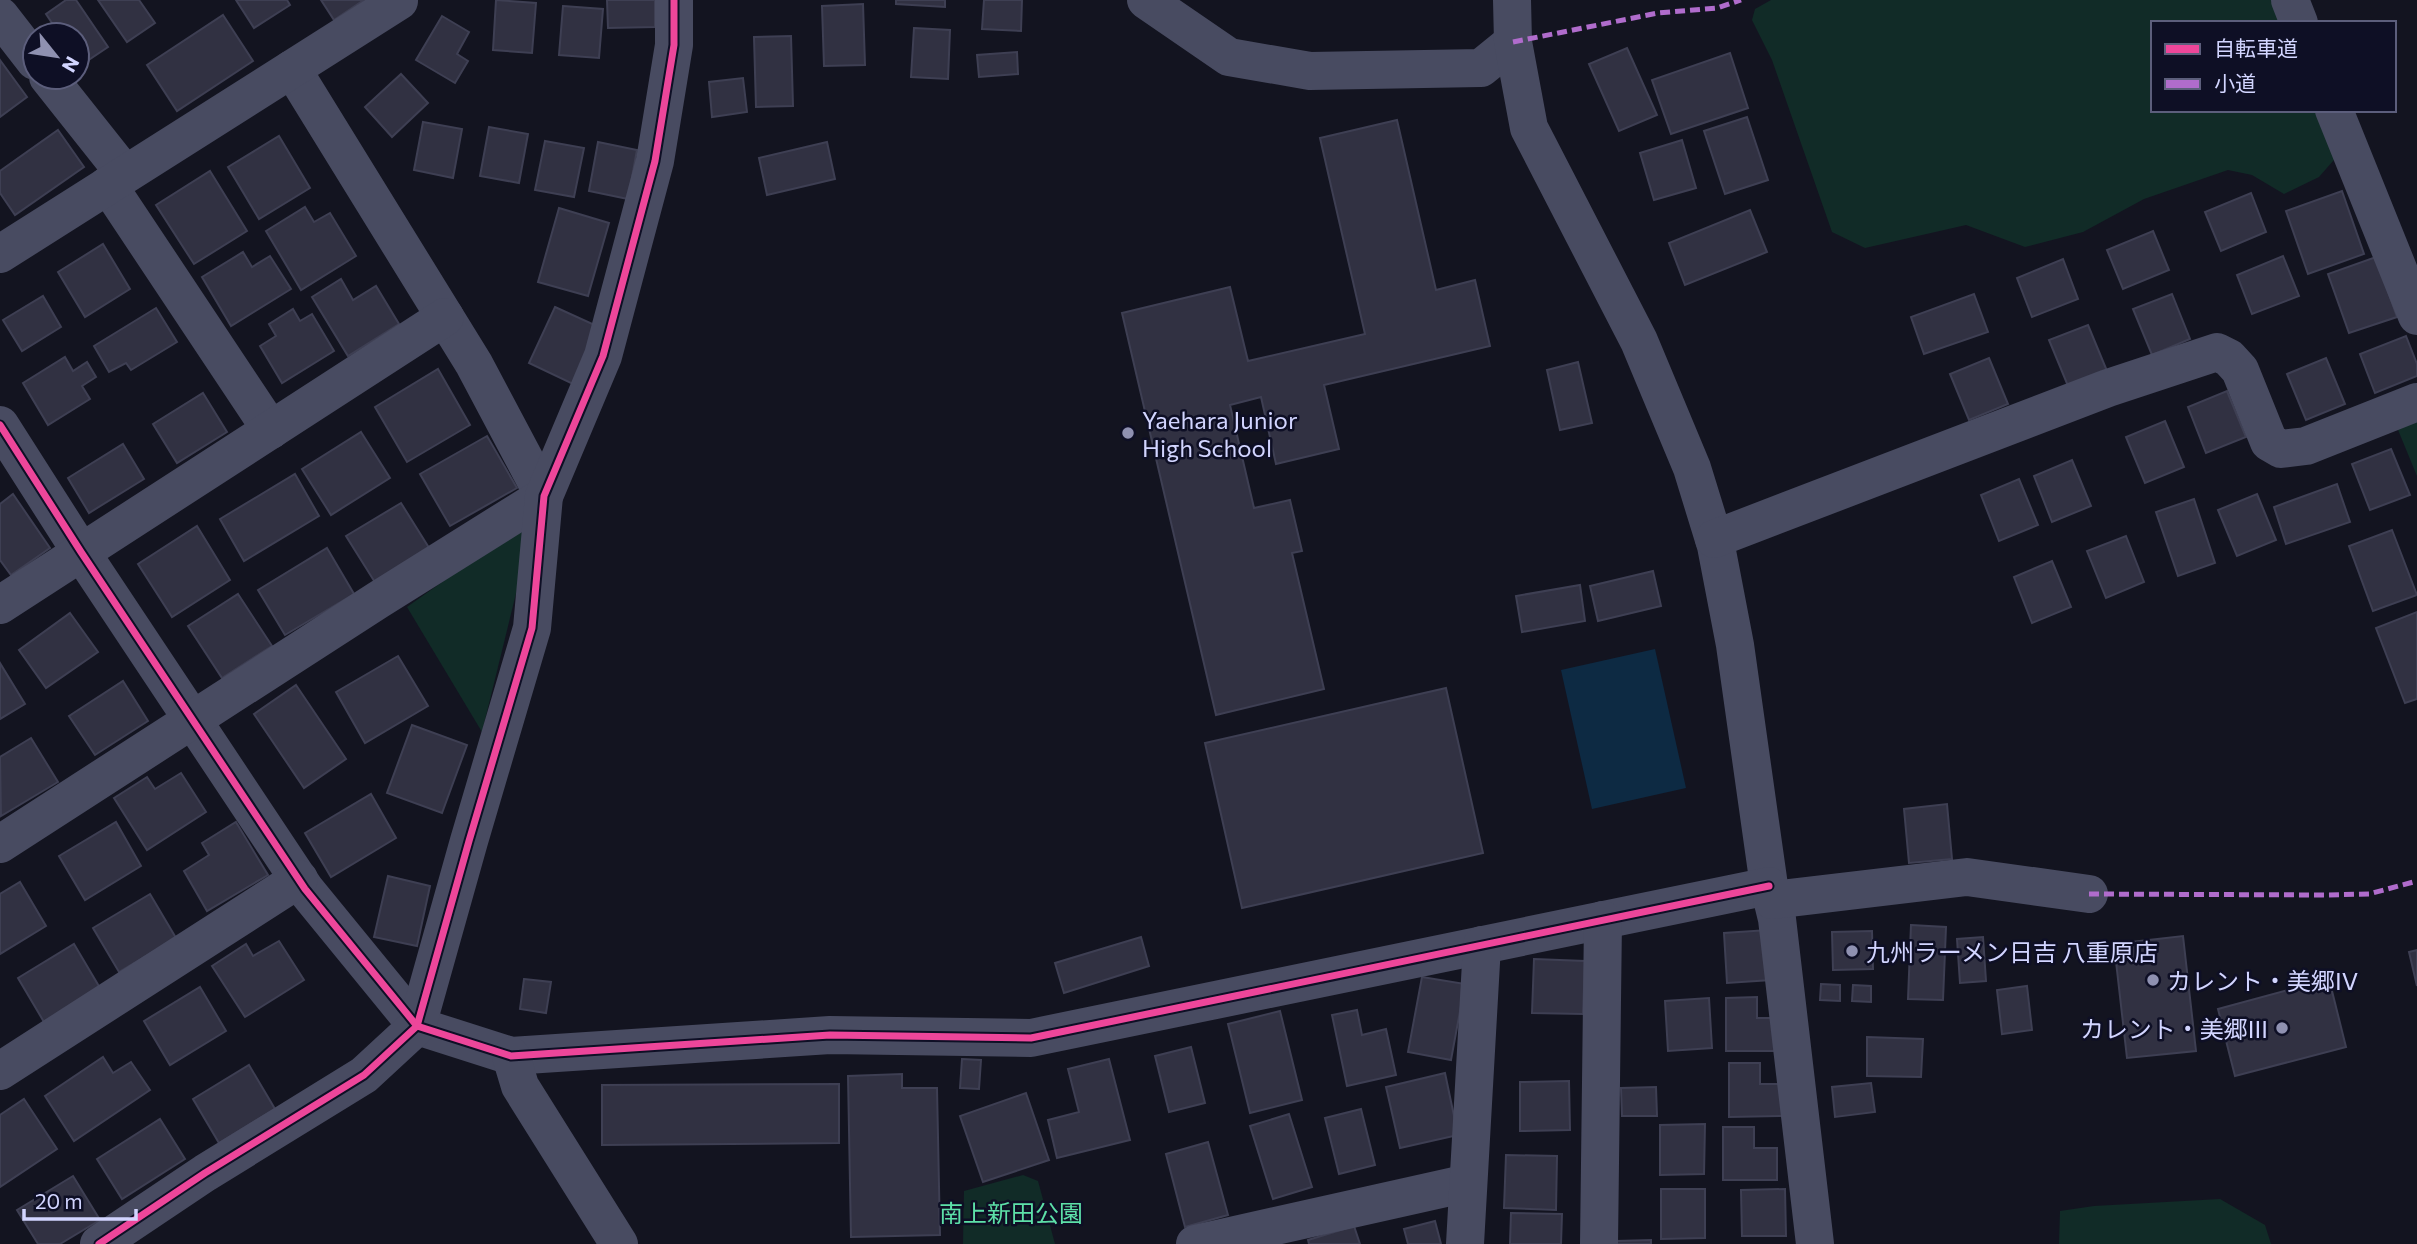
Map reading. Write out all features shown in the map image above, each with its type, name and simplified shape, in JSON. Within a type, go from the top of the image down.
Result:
[{"type":"street","points":[[99,1244],[205,1173],[364,1075],[417,1026],[532,628],[544,496],[603,356],[655,161],[674,44],[674,0]]},
{"type":"street","points":[[1146,0],[1229,57],[1310,71],[1480,68],[1513,42]]},
{"type":"street","points":[[1512,0],[1513,42],[1529,128],[1639,341],[1692,468],[1714,539],[1735,645],[1777,919],[1815,1244]]},
{"type":"street","points":[[2290,0],[2298,21]]},
{"type":"street","points":[[0,254],[400,1]]},
{"type":"street","points":[[0,16],[21,43]]},
{"type":"street","points":[[292,69],[474,364],[544,496]]},
{"type":"street","points":[[57,91],[116,179],[271,430]]},
{"type":"street","points":[[2335,112],[2417,316]]},
{"type":"street","points":[[0,605],[445,317]]},
{"type":"street","points":[[1714,539],[2108,388],[2217,352],[2229,358],[2241,370],[2269,442],[2281,449],[2306,446],[2417,402]]},
{"type":"street","points":[[0,425],[81,552],[299,879],[417,1026],[511,1056],[830,1035],[1031,1038],[1603,920],[1771,893],[1967,877],[2089,894]]},
{"type":"street","points":[[0,844],[390,592],[544,496]]},
{"type":"street","points":[[0,1071],[299,879]]},
{"type":"street","points":[[1599,1244],[1603,920]]},
{"type":"street","points":[[1465,1244],[1482,945]]},
{"type":"street","points":[[511,1056],[520,1086],[619,1244]]},
{"type":"street","points":[[1195,1244],[1468,1183]]},
{"type":"green space","points":[[1771,0],[2304,0],[2311,21],[2151,21],[2151,112],[2346,112],[2354,137],[2319,177],[2284,194],[2252,175],[2228,170],[2144,199],[2083,232],[2025,247],[1966,225],[1865,248],[1832,232],[1772,60],[1752,20],[1755,9]]},
{"type":"green space","points":[[2417,416],[2417,476],[2396,425]]},
{"type":"green space","points":[[535,516],[482,732],[407,607]]},
{"type":"green space","name":"南上新田公園","points":[[1023,1175],[1038,1181],[1055,1244],[963,1244],[964,1191]]},
{"type":"green space","points":[[2220,1199],[2265,1225],[2271,1244],[2059,1244],[2060,1211],[2094,1206]]},
{"type":"water","points":[[1655,649],[1686,788],[1592,809],[1561,670]]},
{"type":"building","points":[[66,0],[76,0],[90,21],[51,21],[46,14]]},
{"type":"building","points":[[98,0],[139,0],[155,23],[127,42]]},
{"type":"building","points":[[236,0],[287,0],[290,5],[254,28]]},
{"type":"building","points":[[321,0],[364,0],[334,20]]},
{"type":"building","points":[[496,0],[536,3],[532,53],[493,50]]},
{"type":"building","points":[[607,0],[655,0],[655,27],[608,28]]},
{"type":"building","points":[[896,0],[945,0],[945,7],[896,4]]},
{"type":"building","points":[[984,0],[1022,0],[1021,31],[982,29]]},
{"type":"building","points":[[863,4],[865,65],[824,66],[822,6]]},
{"type":"building","points":[[563,6],[603,9],[599,58],[559,55]]},
{"type":"building","points":[[223,15],[253,61],[177,111],[147,65]]},
{"type":"building","points":[[442,16],[469,32],[457,54],[468,61],[455,83],[416,60]]},
{"type":"building","points":[[91,22],[108,47],[91,58]]},
{"type":"building","points":[[914,28],[950,30],[948,79],[911,77]]},
{"type":"building","points":[[791,36],[793,106],[756,107],[754,37]]},
{"type":"building","points":[[1627,48],[1657,115],[1619,131],[1589,64]]},
{"type":"building","points":[[1017,52],[1018,74],[979,77],[977,55]]},
{"type":"building","points":[[1730,53],[1748,108],[1671,134],[1652,80]]},
{"type":"building","points":[[0,60],[27,97],[0,117]]},
{"type":"building","points":[[401,74],[428,103],[392,137],[365,107]]},
{"type":"building","points":[[743,78],[747,112],[712,117],[709,82]]},
{"type":"building","points":[[1747,117],[1768,180],[1725,194],[1704,131]]},
{"type":"building","points":[[1397,120],[1436,290],[1475,280],[1490,346],[1324,385],[1339,449],[1276,464],[1261,397],[1230,405],[1254,508],[1290,500],[1302,551],[1292,553],[1324,689],[1216,715],[1122,313],[1230,287],[1248,361],[1365,334],[1320,138]]},
{"type":"building","points":[[423,122],[462,129],[453,178],[414,170]]},
{"type":"building","points":[[489,127],[528,134],[519,183],[480,176]]},
{"type":"building","points":[[58,130],[84,167],[15,215],[0,193],[0,171]]},
{"type":"building","points":[[279,136],[310,188],[259,219],[228,167]]},
{"type":"building","points":[[1682,140],[1696,188],[1654,200],[1640,153]]},
{"type":"building","points":[[545,141],[584,148],[574,197],[535,190]]},
{"type":"building","points":[[598,142],[637,150],[628,199],[589,191]]},
{"type":"building","points":[[827,142],[835,179],[767,195],[759,158]]},
{"type":"building","points":[[210,171],[247,231],[194,264],[156,205]]},
{"type":"building","points":[[2342,191],[2364,254],[2308,274],[2286,211]]},
{"type":"building","points":[[2251,193],[2266,232],[2221,251],[2205,212]]},
{"type":"building","points":[[305,207],[314,222],[330,213],[356,256],[301,290],[266,231]]},
{"type":"building","points":[[559,208],[609,223],[588,296],[538,282]]},
{"type":"building","points":[[1750,210],[1767,252],[1685,285],[1669,243]]},
{"type":"building","points":[[2153,231],[2169,270],[2123,289],[2107,250]]},
{"type":"building","points":[[103,244],[130,289],[85,317],[58,272]]},
{"type":"building","points":[[243,252],[252,267],[270,256],[291,289],[231,326],[202,277]]},
{"type":"building","points":[[2283,256],[2299,296],[2252,314],[2237,275]]},
{"type":"building","points":[[2376,257],[2397,317],[2349,333],[2328,274]]},
{"type":"building","points":[[2063,259],[2078,299],[2032,317],[2017,278]]},
{"type":"building","points":[[341,279],[353,300],[376,286],[399,324],[348,356],[312,297]]},
{"type":"building","points":[[1974,294],[1988,332],[1924,354],[1911,317]]},
{"type":"building","points":[[2172,294],[2190,339],[2152,355],[2133,309]]},
{"type":"building","points":[[43,296],[61,327],[22,351],[3,320]]},
{"type":"building","points":[[555,307],[599,327],[573,384],[529,363]]},
{"type":"building","points":[[156,308],[177,342],[131,370],[126,363],[109,372],[94,346]]},
{"type":"building","points":[[293,309],[300,321],[312,314],[334,351],[282,383],[260,346],[276,336],[269,324]]},
{"type":"building","points":[[2088,325],[2107,371],[2068,386],[2049,340]]},
{"type":"building","points":[[2406,336],[2417,364],[2417,376],[2375,393],[2360,354]]},
{"type":"building","points":[[65,357],[73,371],[87,362],[96,377],[82,386],[90,399],[48,425],[23,383]]},
{"type":"building","points":[[1989,358],[2008,404],[1969,420],[1950,374]]},
{"type":"building","points":[[2326,358],[2345,404],[2306,420],[2287,374]]},
{"type":"building","points":[[1578,362],[1592,423],[1560,430],[1547,370]]},
{"type":"building","points":[[438,369],[470,425],[407,462],[375,407]]},
{"type":"building","points":[[2227,391],[2246,437],[2206,453],[2188,407]]},
{"type":"building","points":[[203,393],[227,432],[177,463],[153,424]]},
{"type":"building","points":[[2165,421],[2184,467],[2145,483],[2126,437]]},
{"type":"building","points":[[361,432],[390,478],[331,515],[302,469]]},
{"type":"building","points":[[487,436],[517,488],[450,526],[420,474]]},
{"type":"building","points":[[123,444],[144,479],[89,513],[68,478]]},
{"type":"building","points":[[2391,449],[2410,495],[2370,510],[2352,464]]},
{"type":"building","points":[[2072,460],[2091,506],[2052,522],[2034,476]]},
{"type":"building","points":[[295,474],[319,516],[244,561],[220,519]]},
{"type":"building","points":[[2019,479],[2038,525],[1999,541],[1981,495]]},
{"type":"building","points":[[2337,484],[2350,522],[2286,544],[2274,507]]},
{"type":"building","points":[[13,494],[50,548],[11,575],[0,560],[0,504]]},
{"type":"building","points":[[2257,494],[2276,540],[2237,556],[2218,510]]},
{"type":"building","points":[[2194,499],[2215,563],[2178,576],[2156,512]]},
{"type":"building","points":[[401,503],[431,551],[376,584],[346,536]]},
{"type":"building","points":[[197,526],[230,580],[172,617],[138,564]]},
{"type":"building","points":[[2392,530],[2417,595],[2373,611],[2349,546]]},
{"type":"building","points":[[2126,536],[2144,582],[2106,598],[2087,551]]},
{"type":"building","points":[[327,548],[354,594],[285,635],[258,590]]},
{"type":"building","points":[[2052,561],[2071,607],[2032,623],[2014,577]]},
{"type":"building","points":[[1653,571],[1661,606],[1598,621],[1590,586]]},
{"type":"building","points":[[1580,585],[1585,621],[1522,632],[1516,596]]},
{"type":"building","points":[[238,594],[272,646],[222,678],[188,626]]},
{"type":"building","points":[[2417,612],[2417,699],[2405,703],[2376,628]]},
{"type":"building","points":[[70,613],[98,652],[46,688],[19,650]]},
{"type":"building","points":[[398,656],[428,706],[365,743],[336,692]]},
{"type":"building","points":[[0,663],[25,704],[0,719]]},
{"type":"building","points":[[123,681],[148,721],[95,755],[69,716]]},
{"type":"building","points":[[296,685],[346,759],[304,788],[254,714]]},
{"type":"building","points":[[1446,688],[1483,853],[1242,908],[1205,743]]},
{"type":"building","points":[[412,725],[467,745],[442,813],[387,793]]},
{"type":"building","points":[[31,738],[58,782],[1,816],[0,757]]},
{"type":"building","points":[[181,773],[206,812],[147,850],[114,798],[147,777],[155,789]]},
{"type":"building","points":[[371,794],[396,838],[331,877],[305,833]]},
{"type":"building","points":[[1947,804],[1952,859],[1909,863],[1904,809]]},
{"type":"building","points":[[116,822],[141,866],[85,900],[59,856]]},
{"type":"building","points":[[236,822],[268,875],[207,911],[184,871],[209,855],[202,843]]},
{"type":"building","points":[[388,876],[430,886],[417,946],[374,937]]},
{"type":"building","points":[[20,882],[46,926],[0,954],[0,894]]},
{"type":"building","points":[[150,894],[176,938],[119,972],[93,928]]},
{"type":"building","points":[[1911,925],[1946,927],[1943,1000],[1908,999]]},
{"type":"building","points":[[1768,930],[1771,980],[1727,983],[1724,933]]},
{"type":"building","name":"九州ラーメン日吉 八重原店","points":[[1872,931],[1873,969],[1833,970],[1832,932]]},
{"type":"building","name":"カレント・美郷IV","points":[[2183,936],[2196,1051],[2127,1058],[2114,944]]},
{"type":"building","points":[[1141,937],[1149,966],[1064,993],[1055,963]]},
{"type":"building","points":[[1983,937],[1986,981],[1960,983],[1957,939]]},
{"type":"building","points":[[279,941],[304,980],[245,1017],[212,966],[246,944],[253,956]]},
{"type":"building","points":[[74,944],[100,988],[44,1022],[18,978]]},
{"type":"building","points":[[2417,950],[2417,986],[2409,952]]},
{"type":"building","points":[[1534,959],[1585,961],[1583,1014],[1532,1013]]},
{"type":"building","points":[[1422,977],[1465,984],[1451,1060],[1408,1052]]},
{"type":"building","points":[[524,979],[551,982],[546,1013],[520,1009]]},
{"type":"building","name":"カレント・美郷III","points":[[2329,979],[2346,1047],[2235,1076],[2218,1009]]},
{"type":"building","points":[[1821,984],[1840,985],[1840,1001],[1820,1000]]},
{"type":"building","points":[[1853,985],[1871,986],[1871,1002],[1852,1001]]},
{"type":"building","points":[[2027,986],[2032,1030],[2002,1034],[1997,990]]},
{"type":"building","points":[[200,987],[226,1031],[170,1065],[144,1021]]},
{"type":"building","points":[[1757,997],[1757,1018],[1780,1018],[1780,1051],[1726,1051],[1726,998]]},
{"type":"building","points":[[1709,998],[1712,1048],[1668,1051],[1665,1001]]},
{"type":"building","points":[[1357,1010],[1362,1035],[1386,1029],[1396,1075],[1347,1086],[1332,1015]]},
{"type":"building","points":[[1280,1011],[1302,1100],[1250,1113],[1228,1024]]},
{"type":"building","points":[[1867,1037],[1923,1039],[1921,1077],[1867,1076]]},
{"type":"building","points":[[1191,1047],[1205,1103],[1169,1112],[1155,1056]]},
{"type":"building","points":[[103,1057],[113,1073],[131,1062],[150,1090],[74,1141],[45,1096]]},
{"type":"building","points":[[962,1059],[981,1060],[979,1089],[960,1088]]},
{"type":"building","points":[[1109,1059],[1130,1140],[1057,1158],[1048,1120],[1079,1112],[1068,1069]]},
{"type":"building","points":[[1729,1063],[1760,1063],[1760,1084],[1783,1084],[1783,1116],[1729,1117]]},
{"type":"building","points":[[249,1065],[275,1109],[219,1143],[193,1099]]},
{"type":"building","points":[[1445,1073],[1458,1135],[1400,1148],[1386,1087]]},
{"type":"building","points":[[902,1074],[902,1088],[937,1088],[940,1235],[851,1237],[848,1076]]},
{"type":"building","points":[[1569,1081],[1570,1130],[1520,1131],[1520,1082]]},
{"type":"building","points":[[1871,1083],[1875,1112],[1835,1117],[1832,1087]]},
{"type":"building","points":[[839,1084],[839,1143],[602,1145],[602,1085]]},
{"type":"building","points":[[1656,1087],[1657,1116],[1622,1116],[1621,1088]]},
{"type":"building","points":[[1026,1093],[1049,1160],[983,1182],[960,1116]]},
{"type":"building","points":[[24,1099],[57,1149],[0,1187],[0,1115]]},
{"type":"building","points":[[1361,1109],[1375,1165],[1339,1174],[1325,1118]]},
{"type":"building","points":[[1289,1114],[1312,1187],[1273,1199],[1250,1126]]},
{"type":"building","points":[[160,1119],[185,1159],[122,1199],[97,1159]]},
{"type":"building","points":[[1705,1124],[1704,1174],[1660,1175],[1660,1125]]},
{"type":"building","points":[[1723,1127],[1754,1127],[1754,1148],[1777,1148],[1777,1180],[1723,1180]]},
{"type":"building","points":[[1208,1142],[1228,1215],[1185,1227],[1166,1154]]},
{"type":"building","points":[[1506,1155],[1557,1156],[1556,1210],[1504,1208]]},
{"type":"building","points":[[73,1176],[100,1220],[60,1244],[38,1244],[17,1210]]},
{"type":"building","points":[[1661,1189],[1705,1189],[1705,1238],[1661,1239]]},
{"type":"building","points":[[1785,1189],[1786,1236],[1742,1236],[1741,1190]]},
{"type":"building","points":[[1511,1213],[1562,1214],[1561,1244],[1510,1244]]},
{"type":"building","points":[[1435,1221],[1441,1244],[1408,1244],[1404,1229]]},
{"type":"building","points":[[1354,1226],[1360,1244],[1309,1244],[1308,1240]]},
{"type":"building","points":[[1651,1240],[1651,1244],[1616,1244],[1616,1241]]},
{"type":"marked path","points":[[1513,42],[1658,13],[1717,8],[1741,0]]},
{"type":"marked path","points":[[2089,894],[2369,894],[2417,881]]},
{"type":"cycle path","points":[[99,1244],[205,1173],[364,1075],[417,1026],[532,628],[544,496],[603,356],[655,161],[674,45],[674,0]]},
{"type":"cycle path","points":[[0,425],[305,889],[417,1026],[511,1056],[830,1035],[1031,1038],[1769,886]]},
{"type":"place","name":"Yaehara Junior High School","points":[[1128,433]]},
{"type":"place","name":"九州ラーメン日吉 八重原店","points":[[1852,951]]},
{"type":"place","name":"カレント・美郷IV","points":[[2153,980]]},
{"type":"place","name":"カレント・美郷III","points":[[2282,1028]]}]
